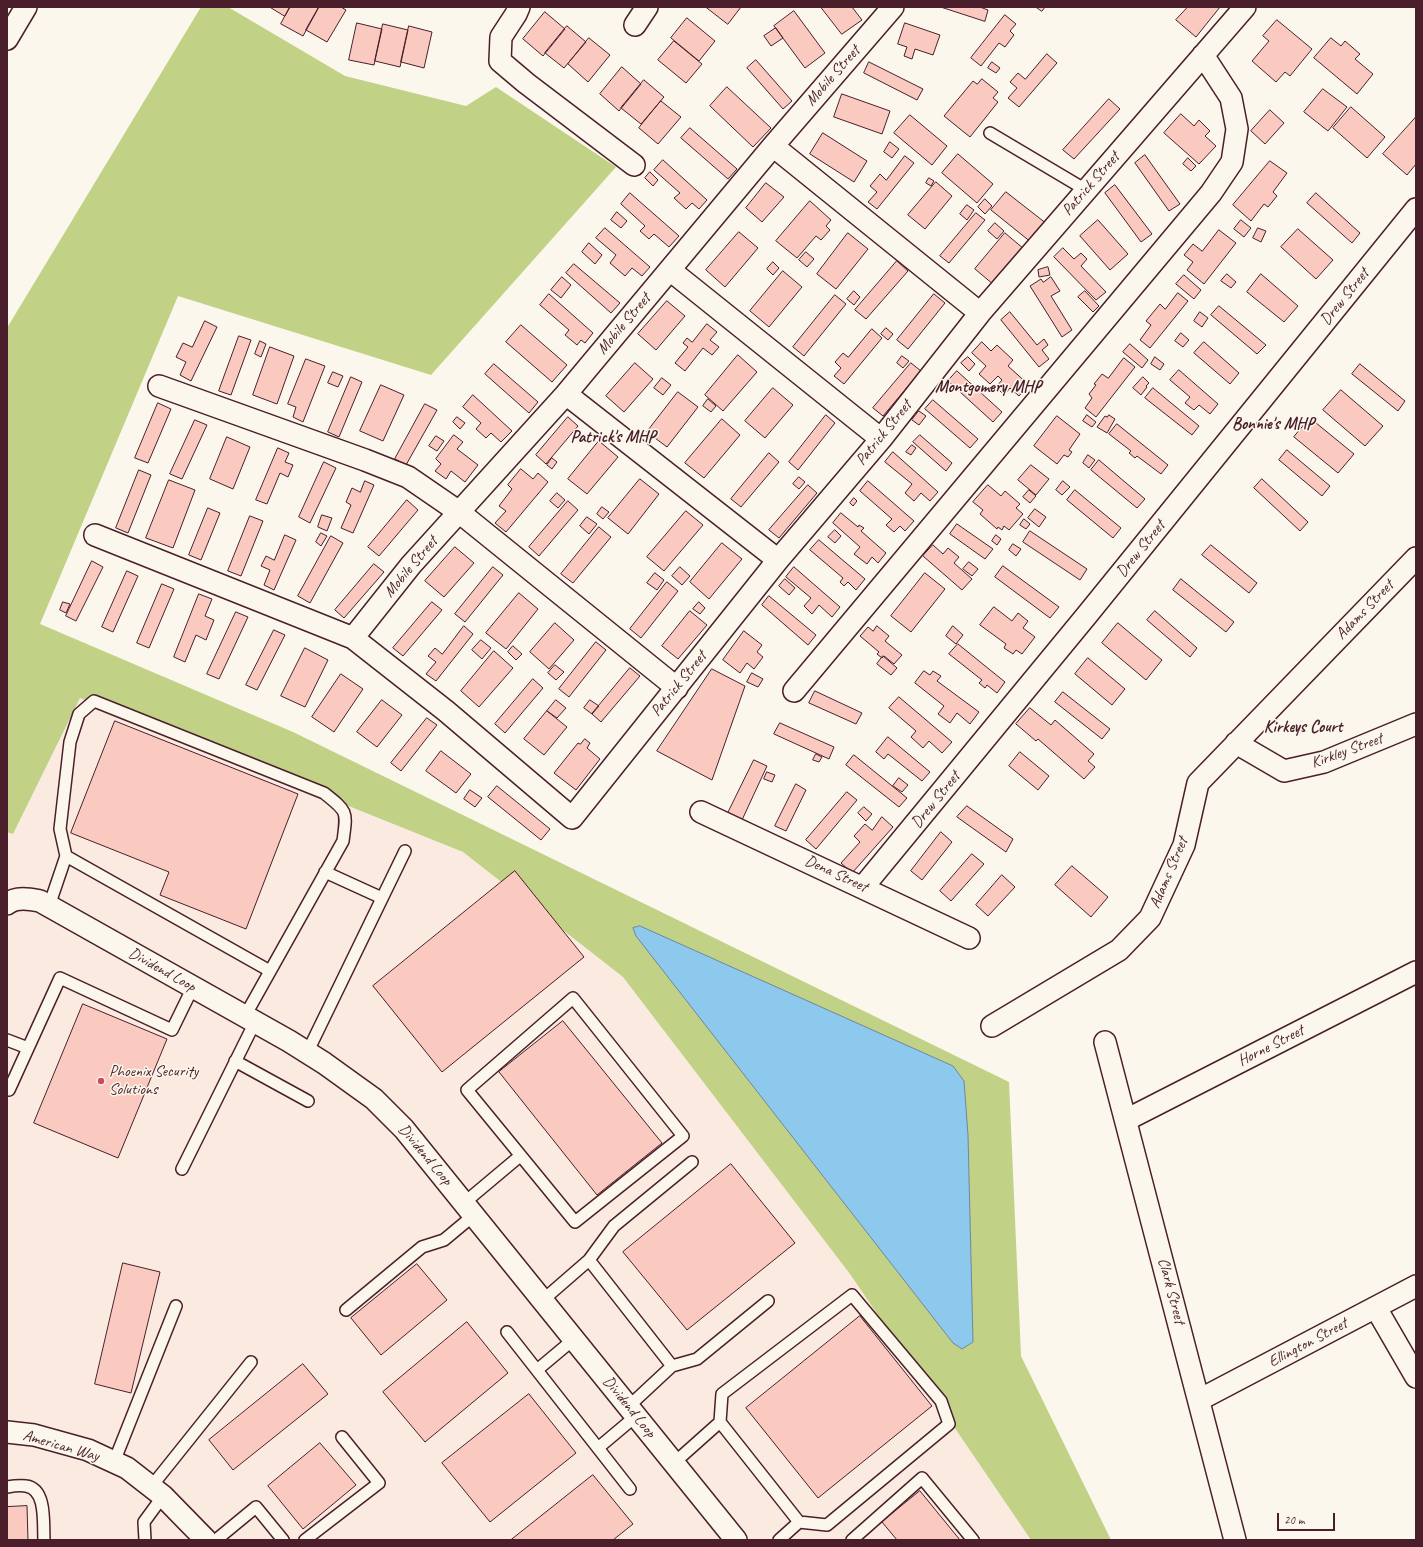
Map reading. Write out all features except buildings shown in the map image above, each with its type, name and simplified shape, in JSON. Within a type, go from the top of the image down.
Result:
[{"type":"street","points":[[7,39],[26,7]]},
{"type":"street","points":[[519,7],[501,37],[500,61],[526,83],[634,165]]},
{"type":"street","points":[[635,25],[647,7]]},
{"type":"street","name":"Mobile Street","points":[[353,638],[411,565],[566,394],[773,146],[893,7]]},
{"type":"street","name":"Patrick Street","points":[[353,638],[446,711],[572,818],[778,560],[881,439],[980,313],[1245,7]]},
{"type":"street","points":[[794,692],[1206,199],[1232,162],[1237,129],[1231,98],[1203,55]]},
{"type":"street","points":[[773,146],[980,313]]},
{"type":"street","name":"Drew Street","points":[[864,888],[1088,615],[1416,209]]},
{"type":"street","points":[[670,270],[881,439]]},
{"type":"street","points":[[159,386],[365,460],[408,477],[459,512],[677,688]]},
{"type":"street","points":[[566,394],[778,560]]},
{"type":"street","points":[[95,535],[353,638]]},
{"type":"street","name":"Adams Street","points":[[992,1026],[1119,950],[1150,918],[1184,844],[1198,784],[1416,558]]},
{"type":"street","name":"Kirkley Street","points":[[1236,743],[1284,771],[1324,762],[1416,724]]},
{"type":"street","name":"Dena Street","points":[[701,812],[969,938]]},
{"type":"street","name":"Dividend Loop","points":[[8,902],[24,898],[40,901],[250,1019],[307,1053],[374,1099],[404,1129],[736,1540]]},
{"type":"street","name":"Horne Street","points":[[1126,1120],[1416,972]]},
{"type":"street","name":"Clark Street","points":[[1105,1042],[1235,1540]]},
{"type":"street","name":"Ellington Street","points":[[1199,1400],[1416,1286]]},
{"type":"street","points":[[1376,1308],[1416,1377]]},
{"type":"street","name":"American Way","points":[[7,1432],[41,1437],[88,1450],[127,1468],[157,1492],[206,1540]]},
{"type":"lane","points":[[990,133],[1086,190]]},
{"type":"lane","points":[[49,906],[66,856],[60,829],[70,742],[79,714],[94,701],[324,793],[339,805],[346,816],[343,840],[270,971],[250,1019],[235,1062],[182,1169]]},
{"type":"lane","points":[[307,1053],[405,851]]},
{"type":"lane","points":[[66,856],[270,971]]},
{"type":"lane","points":[[325,872],[382,898]]},
{"type":"lane","points":[[9,1090],[60,978],[172,1030],[193,987]]},
{"type":"lane","points":[[573,998],[682,1136],[575,1222],[520,1156],[467,1090],[573,998]]},
{"type":"lane","points":[[7,1040],[28,1048]]},
{"type":"lane","points":[[235,1062],[308,1101]]},
{"type":"lane","points":[[346,1310],[422,1247],[444,1240],[469,1209],[520,1156]]},
{"type":"lane","points":[[543,1300],[589,1260],[614,1226],[692,1162]]},
{"type":"lane","points":[[589,1260],[672,1366]]},
{"type":"lane","points":[[852,1295],[941,1401],[949,1424],[827,1525],[799,1522],[720,1422],[722,1394],[852,1295]]},
{"type":"lane","points":[[598,1448],[672,1366],[697,1359],[768,1301]]},
{"type":"lane","points":[[114,1462],[176,1306]]},
{"type":"lane","points":[[507,1332],[630,1489]]},
{"type":"lane","points":[[537,1370],[574,1339]]},
{"type":"lane","points":[[145,1540],[144,1522],[157,1492],[251,1362]]},
{"type":"lane","points":[[674,1463],[720,1422]]},
{"type":"lane","points":[[305,1540],[379,1483],[342,1437]]},
{"type":"lane","points":[[852,1540],[922,1478],[973,1540]]},
{"type":"lane","points":[[7,1487],[26,1486],[36,1490],[42,1502],[44,1540]]},
{"type":"lane","points":[[216,1540],[256,1507],[283,1540]]},
{"type":"lane","points":[[779,1540],[799,1522]]},
{"type":"shaded area","points":[[80,698],[463,852],[623,977],[850,1274],[1031,1540],[7,1540],[7,832],[13,834]]},
{"type":"green space","points":[[201,7],[228,7],[345,76],[466,106],[496,87],[616,167],[431,375],[178,296],[40,624],[293,732],[1009,1082],[1021,1356],[1111,1540],[1031,1540],[850,1274],[623,977],[463,852],[80,698],[13,834],[7,832],[7,328]]},
{"type":"water","points":[[640,926],[953,1066],[964,1081],[968,1135],[973,1342],[962,1349],[953,1343],[636,936],[633,928]]},
{"type":"place","name":"Phoenix Security Solutions","points":[[101,1081]]},
{"type":"district","name":"Montgomery MHP","points":[[988,388]]},
{"type":"district","name":"Bonnie's MHP","points":[[1273,425]]},
{"type":"district","name":"Patrick's MHP","points":[[613,438]]},
{"type":"district","name":"Kirkeys Court","points":[[1303,728]]}]
